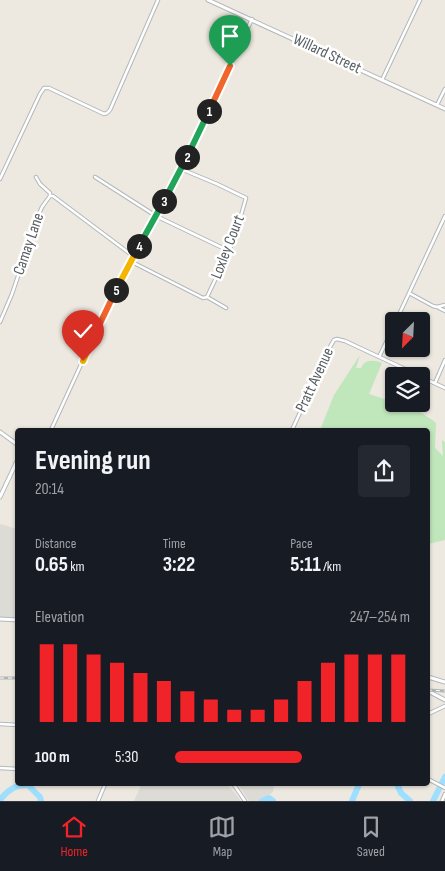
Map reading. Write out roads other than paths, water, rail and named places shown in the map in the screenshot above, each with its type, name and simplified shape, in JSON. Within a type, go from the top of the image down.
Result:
[{"type":"street","points":[[0,179],[44,88],[48,88],[104,114],[110,110],[158,0]]},
{"type":"street","name":"Willard Street","points":[[208,0],[445,109]]},
{"type":"street","points":[[382,80],[420,0]]},
{"type":"street","points":[[52,428],[118,284],[181,169],[252,19]]},
{"type":"street","points":[[437,105],[445,89]]},
{"type":"street","name":"Loxley Court","points":[[181,169],[246,198],[234,240],[207,297]]},
{"type":"street","points":[[36,177],[40,184],[50,193],[50,196],[57,198],[133,256]]},
{"type":"street","points":[[95,178],[156,216],[229,251]]},
{"type":"street","name":"Camay Lane","points":[[0,322],[12,294],[39,214],[50,196]]},
{"type":"street","points":[[400,312],[445,216]]},
{"type":"street","points":[[130,261],[203,298],[207,297],[226,308]]},
{"type":"street","points":[[409,293],[445,311]]},
{"type":"street","points":[[438,307],[445,305]]},
{"type":"street","name":"Pratt Avenue","points":[[293,428],[331,345],[336,339],[345,341],[379,357]]},
{"type":"street","points":[[385,345],[379,357],[400,367]]},
{"type":"street","points":[[435,383],[445,360]]},
{"type":"street","points":[[430,381],[445,388]]},
{"type":"street","points":[[0,432],[15,443]]},
{"type":"street","points":[[0,497],[15,465]]},
{"type":"street","points":[[0,619],[15,620]]},
{"type":"street","points":[[430,678],[445,682]]},
{"type":"street","points":[[430,691],[445,700]]},
{"type":"street","points":[[430,713],[445,706]]},
{"type":"street","points":[[0,724],[15,725]]},
{"type":"street","points":[[0,768],[15,769]]},
{"type":"street","points":[[430,780],[445,788]]},
{"type":"street","points":[[98,801],[104,786]]},
{"type":"street","points":[[235,786],[245,801]]},
{"type":"street","points":[[442,801],[445,794]]},
{"type":"waterway","points":[[433,801],[445,777]]},
{"type":"waterway","points":[[0,800],[12,788],[20,786]]},
{"type":"waterway","points":[[29,786],[40,797],[41,801]]},
{"type":"waterway","points":[[352,801],[358,786]]},
{"type":"waterway","points":[[398,786],[401,793],[410,801]]},
{"type":"waterway","points":[[262,801],[269,798],[273,801]]},
{"type":"railway","points":[[0,678],[15,678]]},
{"type":"railway","points":[[430,690],[445,691]]}]
